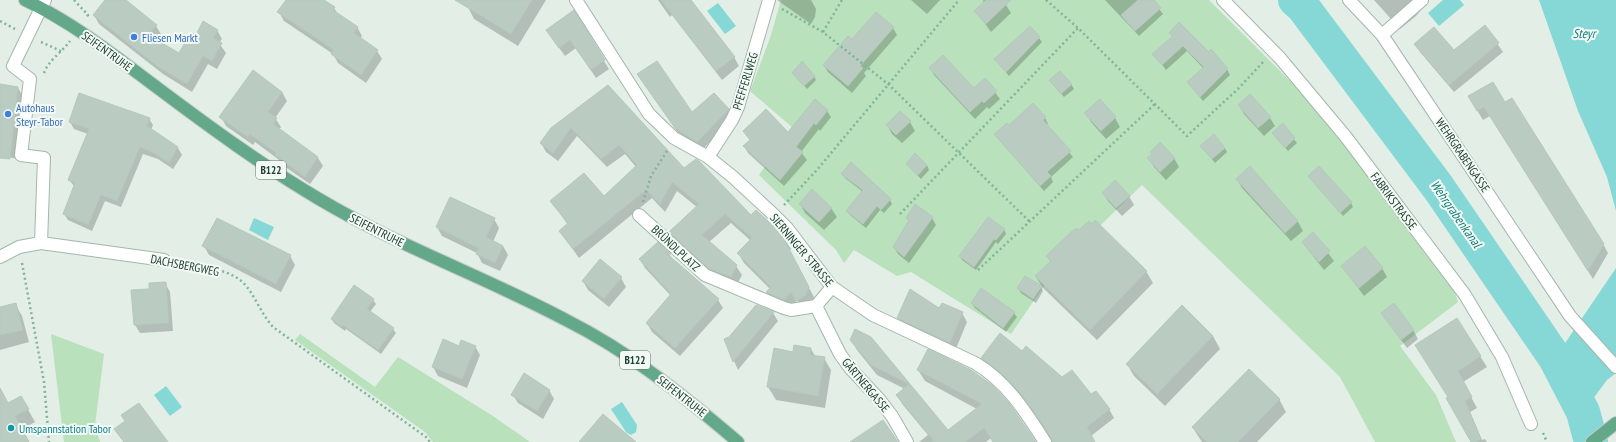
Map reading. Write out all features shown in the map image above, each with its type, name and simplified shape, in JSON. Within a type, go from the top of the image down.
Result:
[{"type":"main road","name":"SEIFENTRUHE","points":[[25,0],[44,4],[77,30],[100,44],[207,125],[278,175],[367,225],[566,319],[622,351],[682,394],[738,442]]},
{"type":"main road","points":[[1592,442],[1616,423]]},
{"type":"street","name":"SIERNINGER STRASSE","points":[[576,0],[644,107],[663,130],[674,138],[708,157],[734,177],[787,228],[832,287],[873,315],[991,372],[1014,396],[1045,442]]},
{"type":"street","name":"PFEFFERLWEG","points":[[708,157],[732,120],[738,107],[769,0]]},
{"type":"street","name":"FABRIKSTRASSE","points":[[1223,0],[1273,51],[1346,137],[1465,295],[1502,357],[1531,424]]},
{"type":"street","name":"WEHRGRABENGASSE","points":[[1349,0],[1382,34],[1570,316],[1616,367]]},
{"type":"street","points":[[1382,34],[1422,0]]},
{"type":"street","points":[[40,243],[44,158],[21,155],[30,79],[12,66],[44,4]]},
{"type":"street","name":"BRÜNDLPLATZ","points":[[640,215],[705,275],[791,310],[816,306]]},
{"type":"street","name":"DACHSBERGWEG","points":[[0,257],[19,247],[40,243],[164,260]]},
{"type":"street","points":[[816,306],[832,287]]},
{"type":"street","name":"GÄRTNERGASSE","points":[[816,306],[840,354],[850,368],[879,399],[892,416],[907,442]]},
{"type":"path","points":[[42,79],[46,67],[63,52],[88,15],[74,0]]},
{"type":"path","points":[[769,0],[823,32],[888,84],[1030,222]]},
{"type":"path","points":[[823,32],[842,0]]},
{"type":"path","points":[[774,215],[816,171],[959,0]]},
{"type":"path","points":[[1046,0],[1078,28],[1187,136],[1239,88],[1273,51]]},
{"type":"path","points":[[900,214],[1078,28]]},
{"type":"path","points":[[978,270],[1155,104]]},
{"type":"path","points":[[640,215],[651,176],[674,138]]},
{"type":"path","points":[[19,247],[44,382],[50,442]]},
{"type":"path","name":"DACHSBERGWEG","points":[[164,260],[220,271],[242,282],[265,318],[273,326],[426,437],[430,442]]},
{"type":"green space","points":[[781,0],[1209,0],[1296,87],[1339,137],[1455,293],[1458,302],[1400,346],[1436,395],[1456,442],[1375,442],[1340,377],[1142,185],[1074,251],[1044,286],[1011,334],[911,272],[897,276],[854,250],[844,263],[836,250],[759,175],[792,127],[750,91],[770,38]]},
{"type":"green space","points":[[51,334],[104,354],[95,425],[100,442],[64,442]]},
{"type":"green space","points":[[300,334],[375,387],[398,357],[493,416],[530,442],[433,442],[425,432],[295,340]]},
{"type":"water","points":[[1443,0],[1460,0],[1464,5],[1439,26],[1428,13]]},
{"type":"water","name":"Steyr","points":[[1539,0],[1616,0],[1616,211],[1607,177],[1578,111]]},
{"type":"water","points":[[718,3],[736,26],[725,34],[707,11]]},
{"type":"water","points":[[254,218],[274,227],[268,240],[249,230]]},
{"type":"water","points":[[1616,268],[1616,373],[1607,380],[1583,412],[1555,358]]},
{"type":"water","points":[[166,386],[182,407],[170,416],[154,395]]},
{"type":"water","points":[[622,402],[637,425],[636,432],[631,435],[626,432],[611,409]]},
{"type":"building","points":[[105,0],[126,0],[157,25],[148,35],[179,53],[191,32],[196,35],[203,21],[218,30],[213,38],[222,43],[212,61],[203,56],[187,84],[157,66],[93,15]]},
{"type":"building","points":[[286,0],[324,0],[335,7],[333,10],[358,27],[354,33],[378,50],[361,75],[331,54],[334,50],[277,12]]},
{"type":"building","points":[[455,0],[532,0],[511,34]]},
{"type":"building","points":[[661,0],[691,0],[735,57],[716,71]]},
{"type":"building","points":[[986,0],[1011,0],[986,24],[974,11]]},
{"type":"building","points":[[1138,0],[1154,0],[1161,8],[1135,31],[1121,15]]},
{"type":"building","points":[[574,10],[605,60],[591,70],[570,40],[559,48],[546,30]]},
{"type":"building","points":[[876,12],[894,27],[860,66],[863,68],[848,86],[823,65],[848,36],[852,39]]},
{"type":"building","points":[[1179,22],[1209,52],[1211,49],[1228,69],[1200,97],[1187,82],[1204,67],[1183,46],[1162,65],[1152,54],[1173,36],[1169,33]]},
{"type":"building","points":[[1485,25],[1499,43],[1449,85],[1414,44],[1434,27],[1454,50]]},
{"type":"building","points":[[1030,26],[1040,37],[1006,72],[994,59]]},
{"type":"building","points":[[943,55],[974,88],[985,78],[997,91],[984,103],[982,101],[970,112],[929,68]]},
{"type":"building","points":[[657,61],[692,112],[714,93],[729,109],[697,142],[675,128],[637,74]]},
{"type":"building","points":[[802,61],[815,76],[804,86],[792,73]]},
{"type":"building","points":[[253,70],[282,92],[268,112],[277,118],[273,124],[318,157],[305,177],[250,134],[248,137],[219,117]]},
{"type":"building","points":[[1060,71],[1072,84],[1061,94],[1049,80]]},
{"type":"building","points":[[1493,82],[1505,102],[1512,98],[1604,244],[1588,271],[1484,107],[1477,111],[1468,96]]},
{"type":"building","name":"Autohaus Steyr-Tabor","points":[[0,84],[18,87],[10,159],[0,158]]},
{"type":"building","points":[[608,85],[684,168],[696,159],[699,161],[751,215],[756,210],[781,233],[786,239],[785,241],[809,287],[805,296],[796,301],[791,292],[784,300],[766,292],[771,287],[737,253],[752,238],[725,214],[702,235],[737,265],[731,277],[709,269],[669,232],[699,204],[672,182],[660,204],[646,190],[573,249],[559,231],[568,223],[550,201],[584,173],[604,196],[637,165],[619,145],[601,159],[571,128],[553,153],[540,143],[551,128]]},
{"type":"building","points":[[79,93],[150,118],[147,126],[178,147],[169,163],[154,153],[140,147],[117,201],[101,195],[88,225],[63,214],[75,183],[68,180],[89,129],[69,122]]},
{"type":"building","points":[[1250,94],[1271,117],[1258,128],[1238,105]]},
{"type":"building","points":[[815,99],[828,110],[816,125],[814,123],[796,147],[803,152],[780,180],[743,146],[750,140],[743,131],[766,109],[788,132]]},
{"type":"building","points":[[1100,99],[1116,117],[1101,131],[1084,113]]},
{"type":"building","points":[[1033,103],[1046,117],[1043,120],[1071,151],[1047,172],[1051,176],[1040,186],[994,134],[1007,123],[1009,125]]},
{"type":"building","points":[[900,111],[911,121],[896,135],[886,125]]},
{"type":"building","points":[[1283,123],[1295,138],[1285,148],[1272,133]]},
{"type":"building","points":[[1214,134],[1225,148],[1212,159],[1200,146]]},
{"type":"building","points":[[1160,142],[1175,158],[1160,172],[1147,158],[1152,154],[1150,152]]},
{"type":"building","points":[[915,153],[927,165],[918,175],[906,164]]},
{"type":"building","points":[[851,162],[891,199],[881,210],[877,206],[863,224],[846,211],[863,190],[841,174]]},
{"type":"building","points":[[1250,166],[1298,221],[1285,233],[1236,179]]},
{"type":"building","points":[[1319,166],[1352,202],[1340,213],[1308,176]]},
{"type":"building","points":[[1115,180],[1130,196],[1116,208],[1102,193]]},
{"type":"building","points":[[812,189],[832,208],[819,222],[799,204]]},
{"type":"building","points":[[450,197],[495,218],[486,237],[503,246],[495,263],[476,254],[478,248],[436,227]]},
{"type":"building","points":[[915,204],[933,217],[904,257],[893,247],[909,220],[906,218]]},
{"type":"building","points":[[988,217],[1005,229],[996,240],[994,239],[974,267],[959,256]]},
{"type":"building","points":[[217,218],[291,255],[276,284],[202,246]]},
{"type":"building","points":[[1095,220],[1147,271],[1090,330],[1035,276],[1051,261],[1046,256],[1071,232],[1077,228],[1079,230],[1089,221],[1091,224]]},
{"type":"building","points":[[1313,232],[1330,251],[1319,262],[1302,242]]},
{"type":"building","points":[[658,242],[671,254],[665,252],[719,299],[675,348],[646,323],[671,294],[639,259]]},
{"type":"building","points":[[1365,246],[1383,268],[1359,288],[1341,266]]},
{"type":"building","points":[[600,259],[622,277],[604,299],[582,281]]},
{"type":"building","points":[[1025,276],[1042,286],[1033,299],[1017,288]]},
{"type":"building","points":[[166,282],[169,323],[134,325],[131,290],[149,289],[149,283]]},
{"type":"building","points":[[354,285],[374,299],[367,309],[394,328],[378,350],[343,325],[342,327],[331,319]]},
{"type":"building","points":[[981,288],[1015,312],[1003,328],[971,303]]},
{"type":"building","points":[[910,289],[939,308],[942,303],[963,312],[950,343],[897,318]]},
{"type":"building","points":[[16,303],[23,330],[0,335],[0,307]]},
{"type":"building","points":[[1394,303],[1414,330],[1401,340],[1381,313]]},
{"type":"building","points":[[756,305],[774,312],[733,362],[724,339],[729,337]]},
{"type":"building","points":[[1182,305],[1213,336],[1157,394],[1126,364]]},
{"type":"building","points":[[1457,318],[1481,356],[1458,371],[1472,397],[1465,401],[1481,439],[1476,442],[1471,442],[1446,398],[1448,397],[1415,345]]},
{"type":"building","points":[[855,329],[871,337],[948,430],[982,404],[917,370],[928,349],[971,370],[992,385],[1009,403],[1036,442],[993,442],[984,428],[965,442],[932,442],[934,441],[896,395],[909,384],[871,365],[850,340]]},
{"type":"building","points":[[1000,333],[1022,351],[1026,346],[1062,377],[1072,370],[1091,394],[1096,391],[1110,409],[1087,427],[1095,442],[1052,442],[1044,426],[1020,393],[1001,373],[981,358]]},
{"type":"building","points":[[443,339],[459,346],[461,340],[476,346],[462,379],[432,367]]},
{"type":"building","points":[[794,345],[811,348],[810,355],[825,357],[818,396],[767,387],[774,348],[793,352]]},
{"type":"building","points":[[1249,369],[1280,399],[1238,442],[1207,442],[1192,427]]},
{"type":"building","points":[[524,373],[550,390],[537,411],[511,395]]},
{"type":"building","name":"Umspannstation Tabor","points":[[0,388],[8,403],[21,396],[29,409],[15,416],[29,442],[0,442]]},
{"type":"building","points":[[139,403],[168,442],[124,442],[114,429],[125,421],[121,415]]},
{"type":"building","points":[[603,414],[636,442],[579,442]]},
{"type":"building","points":[[883,420],[898,442],[850,442]]},
{"type":"waterway","name":"Wehrgrabenkanal","points":[[1295,0],[1303,7],[1438,187],[1555,358],[1583,412],[1591,442]]},
{"type":"place","name":"Fliesen Markt","points":[[134,37]]},
{"type":"place","name":"Autohaus Steyr-Tabor","points":[[8,114]]},
{"type":"place","name":"Umspannstation Tabor","points":[[11,428]]}]
